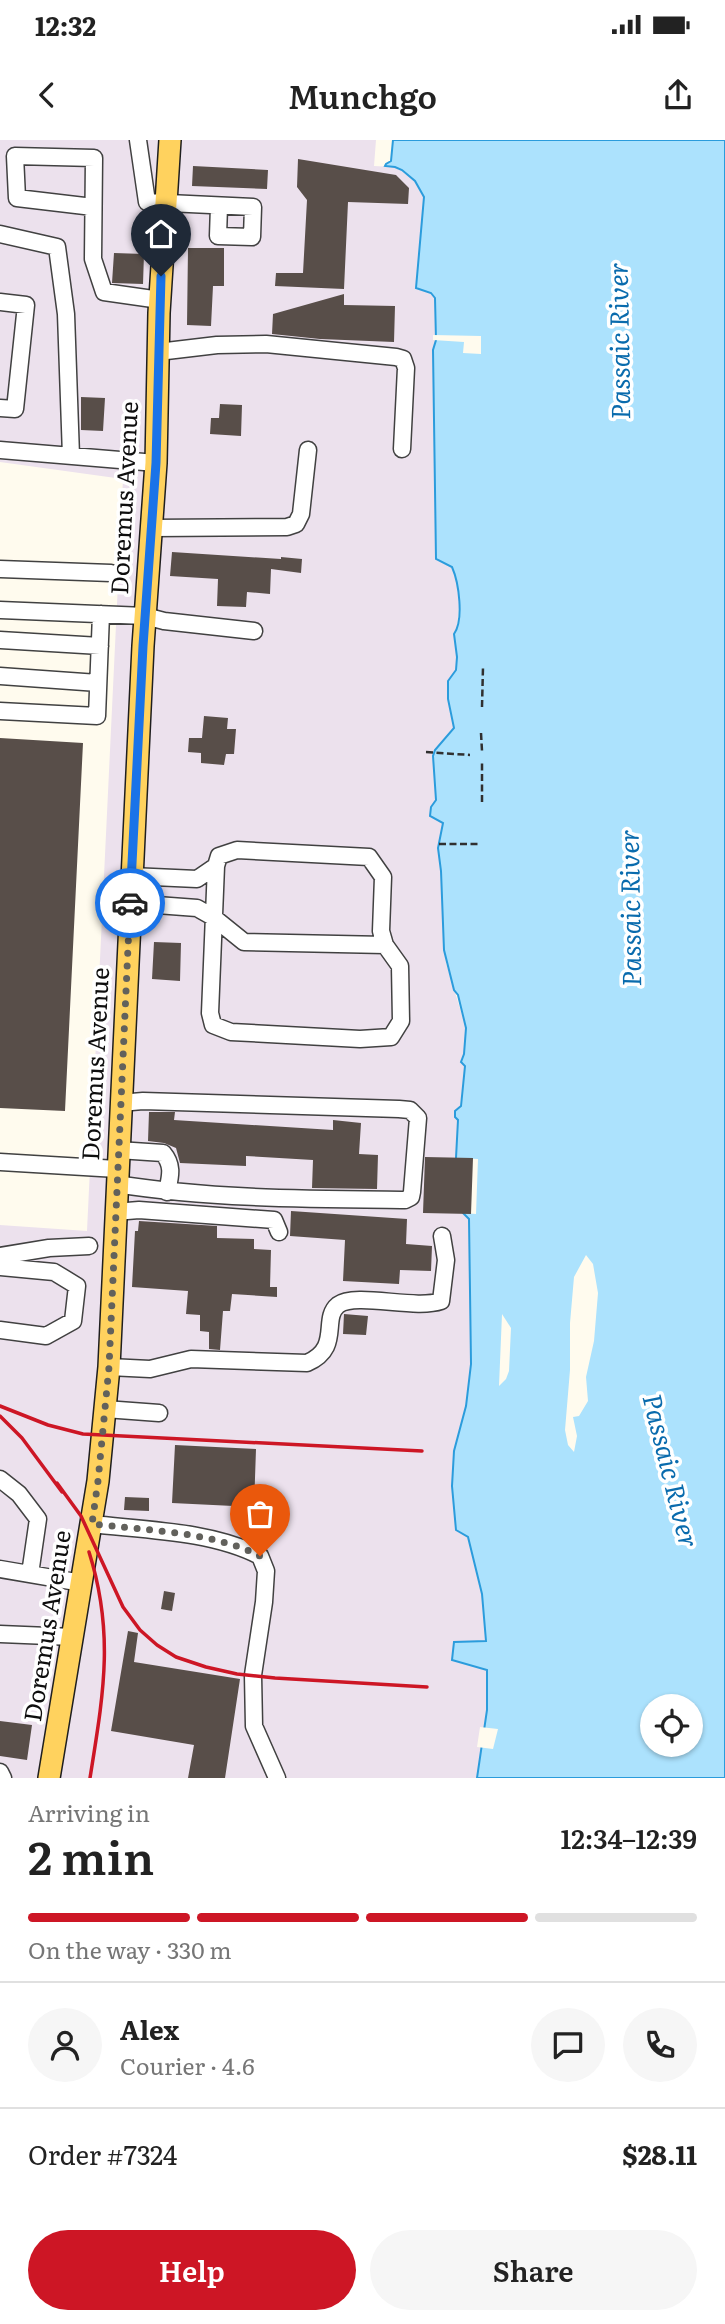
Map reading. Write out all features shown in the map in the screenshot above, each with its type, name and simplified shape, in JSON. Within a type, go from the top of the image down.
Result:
[{"type":"main road","name":"Doremus Avenue","points":[[49,1778],[92,1524],[109,1367],[131,876],[156,463],[160,300],[170,140]]},
{"type":"street","points":[[138,140],[147,202],[219,206]]},
{"type":"street","points":[[93,207],[17,198],[15,156],[94,158],[93,259],[104,292],[160,300]]},
{"type":"street","points":[[0,234],[57,247],[66,314],[71,456]]},
{"type":"street","points":[[0,302],[26,305],[15,409],[0,408]]},
{"type":"street","points":[[158,352],[218,345],[266,344],[403,359],[406,368],[402,449]]},
{"type":"street","points":[[0,450],[156,463]]},
{"type":"street","points":[[152,528],[287,527],[296,524],[301,514],[308,450]]},
{"type":"street","points":[[0,569],[111,573]]},
{"type":"street","points":[[0,610],[145,616],[164,621],[254,631]]},
{"type":"street","points":[[0,711],[97,716],[101,614]]},
{"type":"street","points":[[0,640],[100,646]]},
{"type":"street","points":[[0,676],[98,683]]},
{"type":"street","points":[[237,850],[369,857],[383,877],[381,931],[385,945],[400,967],[401,1021],[391,1037],[360,1040],[231,1032],[213,1025],[210,1013],[216,866],[219,856],[237,850]]},
{"type":"street","points":[[131,876],[197,879],[216,866]]},
{"type":"street","points":[[130,904],[197,908],[244,942],[385,945]]},
{"type":"street","points":[[117,1167],[167,1192],[236,1197],[405,1200],[411,1197],[418,1118],[410,1110],[399,1109],[143,1101],[120,1103]]},
{"type":"street","points":[[0,1162],[117,1167],[163,1153],[169,1160],[171,1175],[167,1192]]},
{"type":"street","points":[[115,1212],[139,1210],[274,1220],[279,1232]]},
{"type":"street","points":[[109,1367],[150,1369],[191,1359],[307,1363],[320,1358],[328,1342],[333,1313],[338,1306],[350,1301],[432,1304],[441,1301],[446,1260],[442,1236]]},
{"type":"street","points":[[54,1272],[59,1258],[89,1247]]},
{"type":"street","points":[[0,1256],[49,1248],[113,1247]]},
{"type":"street","points":[[0,1267],[54,1272],[76,1286],[73,1321],[46,1336],[0,1330]]},
{"type":"street","points":[[105,1409],[159,1413]]},
{"type":"street","points":[[0,1479],[19,1494],[38,1519],[30,1574]]},
{"type":"street","points":[[92,1524],[203,1538],[241,1546],[260,1556],[266,1571],[253,1675],[254,1726],[277,1778]]},
{"type":"street","points":[[0,1569],[82,1583]]},
{"type":"street","points":[[0,1634],[73,1637]]},
{"type":"street","points":[[0,1772],[3,1778]]},
{"type":"path","points":[[481,707],[482,667]]},
{"type":"path","points":[[481,733],[482,751]]},
{"type":"path","points":[[426,752],[470,755]]},
{"type":"path","points":[[482,763],[482,802]]},
{"type":"path","points":[[439,844],[480,844]]},
{"type":"shaded area","points":[[0,140],[376,140],[374,166],[402,170],[415,181],[424,197],[416,288],[431,293],[435,298],[437,335],[433,350],[436,559],[452,567],[460,596],[455,647],[456,670],[448,682],[448,699],[454,728],[433,756],[436,800],[431,807],[443,823],[438,848],[446,963],[466,1028],[461,1062],[465,1066],[460,1106],[455,1111],[458,1120],[456,1158],[469,1219],[471,1364],[466,1406],[454,1451],[452,1486],[456,1530],[468,1537],[482,1594],[486,1642],[452,1660],[487,1670],[487,1710],[477,1778],[0,1778],[0,1225],[87,1231],[123,479],[0,462]]},
{"type":"water","name":"Passaic River","points":[[393,140],[725,140],[725,1778],[477,1778],[487,1710],[487,1670],[452,1660],[454,1642],[486,1641],[482,1594],[468,1537],[456,1530],[452,1486],[454,1451],[466,1406],[471,1364],[469,1219],[463,1213],[456,1158],[458,1120],[455,1117],[455,1111],[461,1106],[465,1066],[461,1062],[466,1028],[444,950],[438,848],[443,823],[430,816],[431,807],[436,800],[433,756],[454,728],[448,699],[448,681],[456,670],[454,634],[459,620],[459,601],[452,567],[436,559],[433,350],[436,340],[435,298],[431,293],[416,288],[424,197],[415,181],[402,170],[385,166],[391,161]]},
{"type":"pier","points":[[433,335],[481,336],[481,354],[463,353],[464,342],[433,340]]},
{"type":"pier","points":[[456,1158],[478,1159],[476,1214],[463,1213]]},
{"type":"pier","points":[[586,1255],[593,1264],[598,1293],[594,1341],[586,1377],[588,1401],[579,1416],[573,1417],[577,1436],[574,1452],[568,1445],[565,1430],[570,1370],[570,1323],[574,1277]]},
{"type":"pier","points":[[502,1314],[511,1328],[509,1371],[499,1386]]},
{"type":"pier","points":[[480,1727],[498,1729],[493,1749],[477,1747]]},
{"type":"building","points":[[298,159],[396,175],[409,188],[408,204],[348,202],[344,289],[275,286],[276,273],[303,273],[307,200],[297,187]]},
{"type":"building","points":[[193,166],[268,170],[267,189],[192,186]]},
{"type":"building","points":[[188,248],[224,248],[224,286],[213,286],[211,326],[187,325]]},
{"type":"building","points":[[114,253],[144,254],[143,284],[112,283]]},
{"type":"building","points":[[344,294],[344,305],[395,306],[394,342],[272,334],[273,314]]},
{"type":"building","points":[[81,397],[105,398],[103,431],[81,430]]},
{"type":"building","points":[[220,404],[242,405],[241,436],[210,434],[211,418],[219,418]]},
{"type":"building","points":[[172,552],[302,559],[301,573],[271,569],[270,594],[247,592],[246,607],[217,606],[218,579],[170,576]]},
{"type":"building","points":[[204,716],[228,718],[227,729],[236,729],[234,754],[226,754],[224,765],[201,763],[201,753],[188,752],[189,738],[202,738]]},
{"type":"building","points":[[0,738],[83,743],[65,1111],[0,1108]]},
{"type":"building","points":[[154,942],[181,943],[180,981],[152,979]]},
{"type":"building","points":[[149,1112],[175,1112],[174,1120],[333,1130],[333,1120],[361,1123],[359,1154],[378,1155],[377,1189],[312,1188],[313,1160],[246,1156],[246,1166],[180,1163],[176,1148],[148,1141]]},
{"type":"building","points":[[425,1157],[473,1158],[471,1214],[423,1213]]},
{"type":"building","points":[[291,1211],[407,1219],[406,1244],[432,1246],[431,1271],[400,1270],[399,1284],[343,1281],[345,1240],[290,1236]]},
{"type":"building","points":[[139,1221],[217,1226],[217,1238],[254,1239],[254,1249],[271,1250],[270,1287],[277,1287],[277,1297],[232,1294],[230,1311],[223,1311],[220,1350],[209,1349],[209,1332],[200,1331],[200,1315],[186,1314],[188,1291],[132,1287],[135,1231],[138,1231]]},
{"type":"building","points":[[344,1314],[368,1316],[366,1335],[343,1334]]},
{"type":"building","points":[[175,1445],[256,1449],[254,1507],[172,1503]]},
{"type":"building","points":[[125,1497],[149,1498],[149,1511],[124,1510]]},
{"type":"building","points":[[164,1591],[175,1593],[172,1611],[161,1609]]},
{"type":"building","points":[[128,1631],[138,1633],[134,1662],[240,1679],[225,1778],[188,1778],[194,1745],[111,1731]]},
{"type":"building","points":[[0,1721],[32,1725],[27,1760],[0,1756]]},
{"type":"railway","points":[[0,1406],[48,1425],[83,1434],[422,1451]]},
{"type":"railway","points":[[0,1416],[22,1438],[62,1492]]},
{"type":"railway","points":[[57,1483],[81,1516],[123,1607],[140,1630],[176,1657],[237,1674],[427,1687]]},
{"type":"railway","points":[[89,1552],[102,1610],[104,1638],[102,1692],[90,1778]]},
{"type":"way so far","points":[[130,903],[109,1367],[92,1524],[203,1538],[241,1546],[260,1556]]},
{"type":"route","points":[[130,903],[143,646],[156,463],[161,276]]}]
